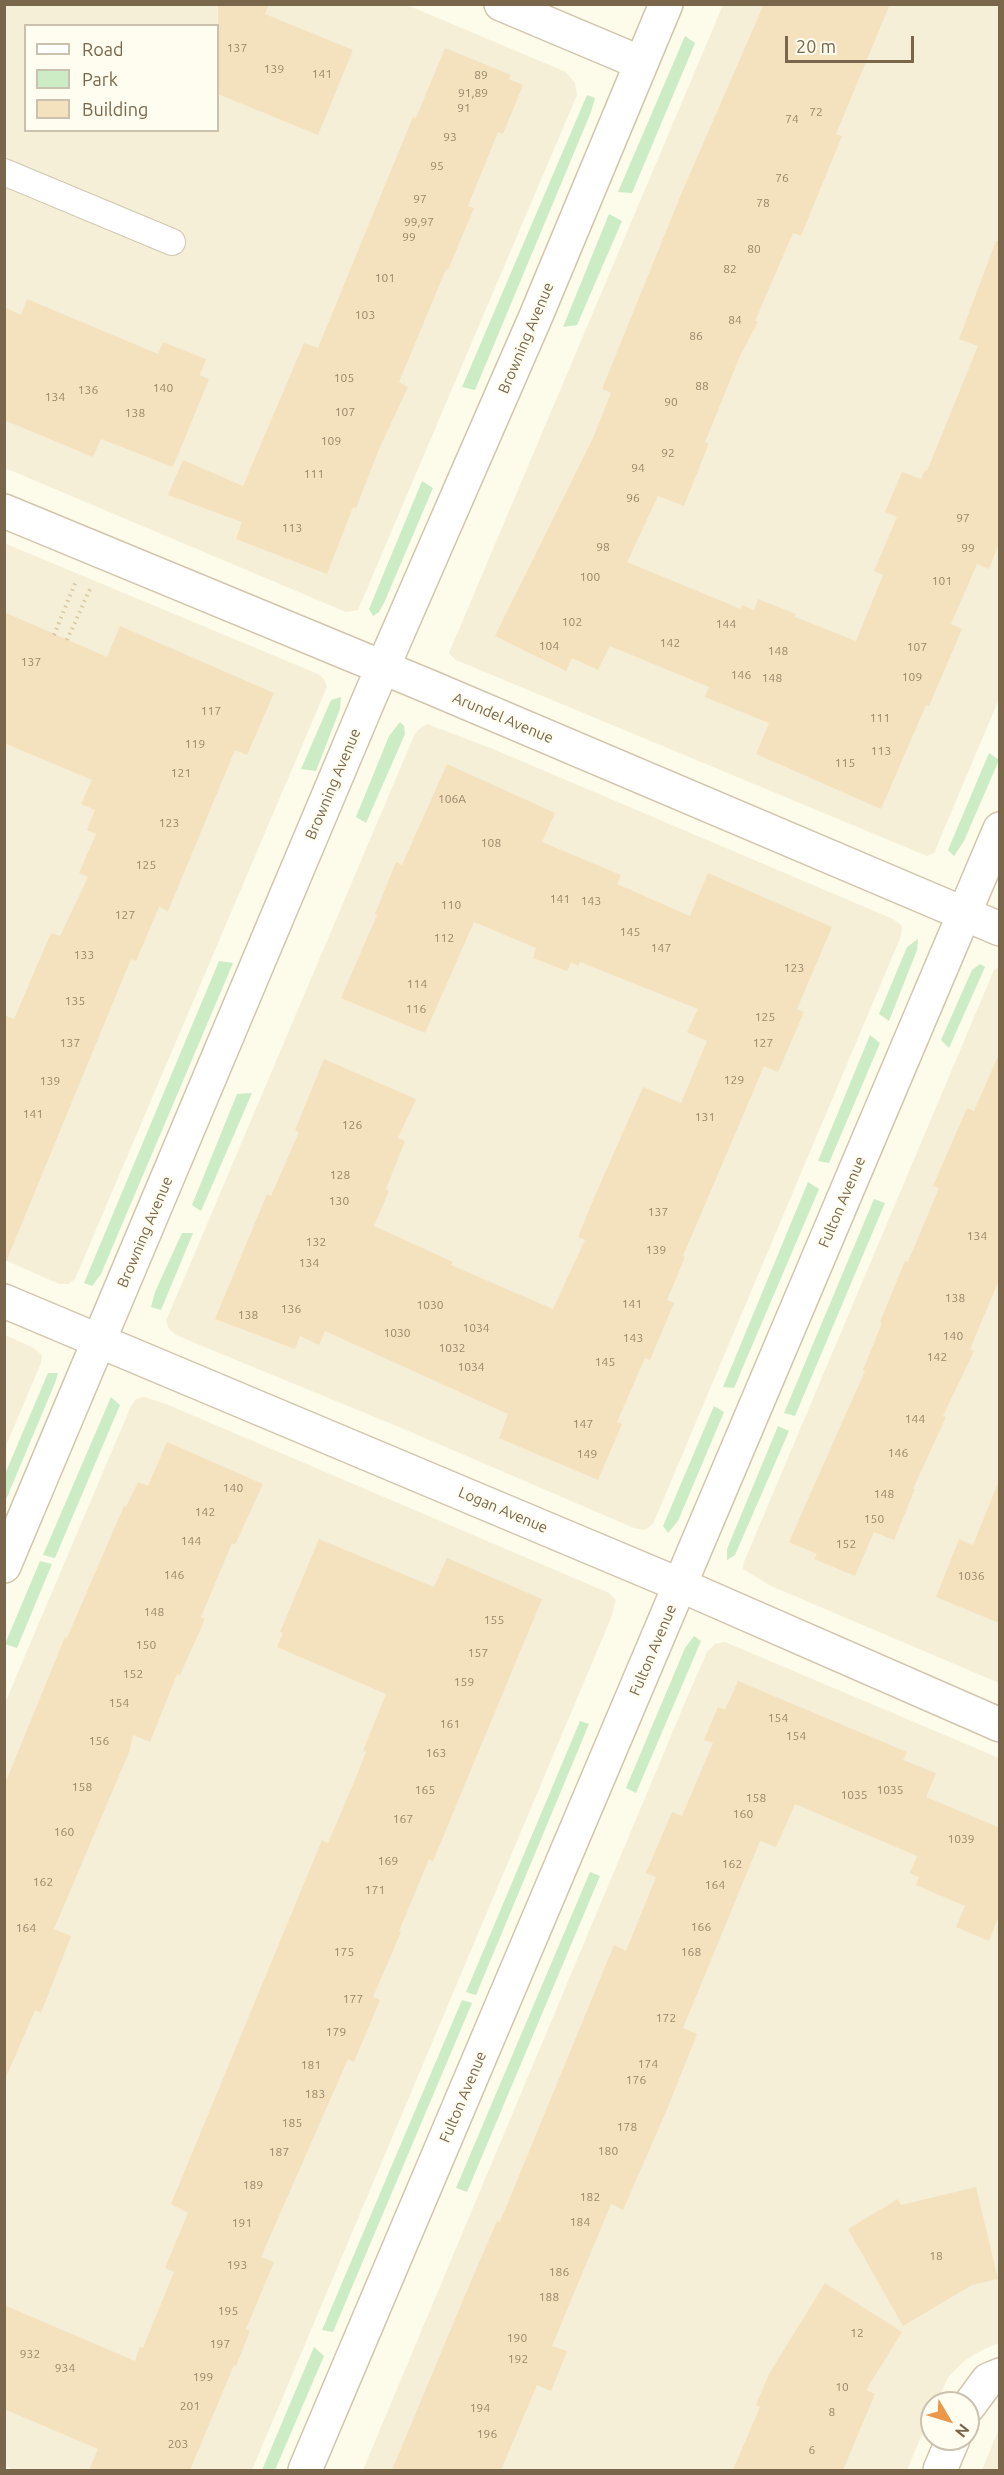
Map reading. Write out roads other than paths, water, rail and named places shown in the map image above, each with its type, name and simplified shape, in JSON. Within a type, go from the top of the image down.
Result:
[{"type":"street","points":[[501,4],[586,42],[641,63]]},
{"type":"street","name":"Browning Avenue","points":[[4,1566],[383,668],[536,316],[666,4]]},
{"type":"street","name":"Arundel Avenue","points":[[4,511],[999,928]]},
{"type":"street","name":"Fulton Avenue","points":[[304,2470],[999,829]]},
{"type":"street","name":"Logan Avenue","points":[[4,1301],[680,1585],[999,1725]]},
{"type":"street","points":[[980,2391],[988,2380],[999,2375]]},
{"type":"street","points":[[940,2470],[948,2451]]},
{"type":"lane","points":[[4,172],[172,242]]}]
